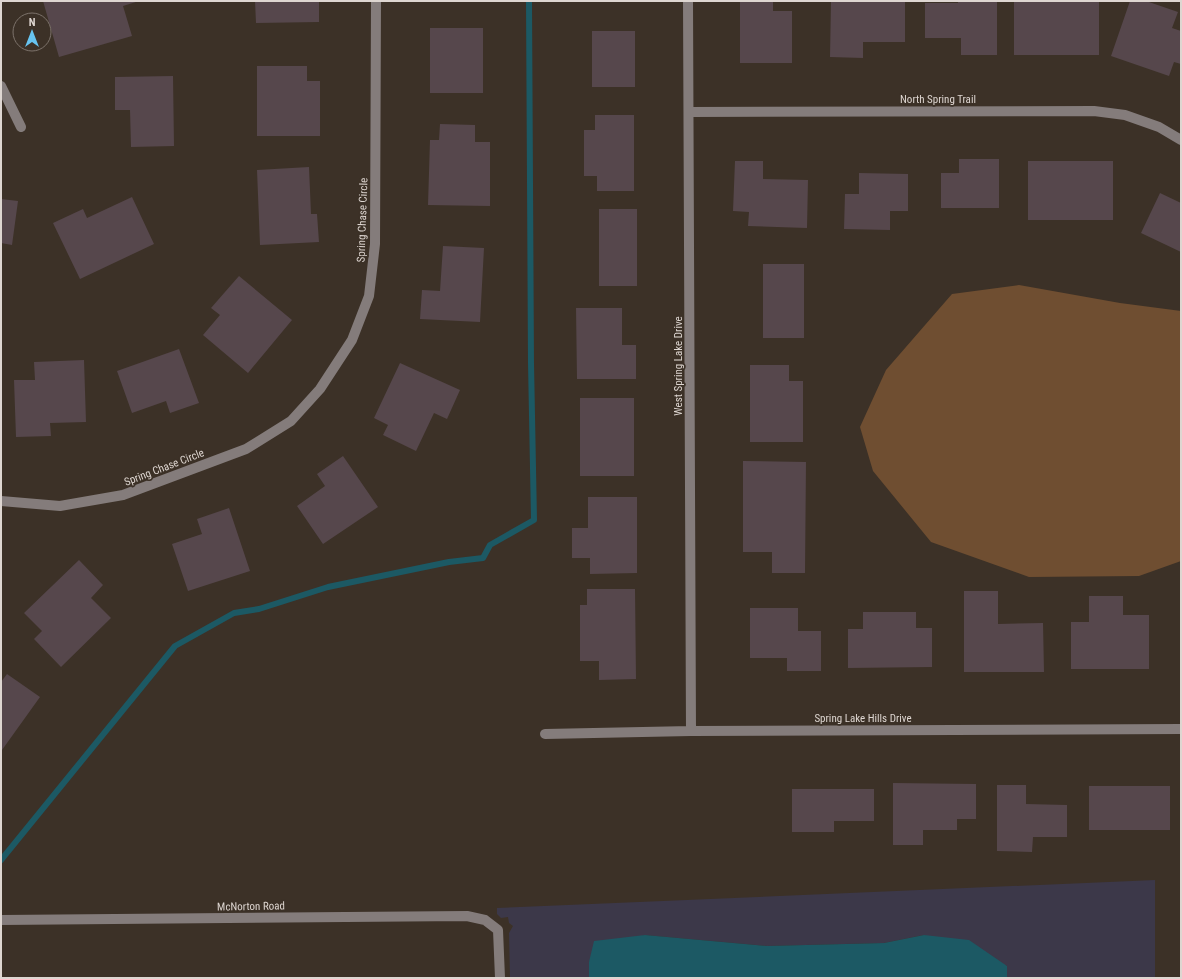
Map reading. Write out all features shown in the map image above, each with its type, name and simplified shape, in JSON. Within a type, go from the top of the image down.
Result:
[{"type":"street","name":"Spring Chase Circle","points":[[1,500],[60,506],[123,495],[246,449],[291,421],[320,389],[352,340],[369,296],[375,244],[376,1]]},
{"type":"street","name":"West Spring Lake Drive","points":[[688,1],[691,731]]},
{"type":"street","points":[[1,86],[21,127]]},
{"type":"street","name":"North Spring Trail","points":[[689,112],[1094,111],[1125,115],[1159,127],[1181,140]]},
{"type":"street","name":"Spring Lake Hills Drive","points":[[545,734],[691,731],[1181,728]]},
{"type":"street","name":"McNorton Road","points":[[1,920],[467,916],[485,920],[498,930],[500,978]]},
{"type":"shaded area","points":[[1019,285],[1120,303],[1181,311],[1181,561],[1139,576],[1029,577],[931,542],[873,471],[860,427],[886,370],[952,294]]},
{"type":"shaded area","points":[[1155,880],[1155,978],[1007,978],[1007,966],[924,935],[884,943],[767,946],[644,935],[589,962],[589,978],[510,978],[509,933],[513,926],[509,923],[508,917],[501,918],[497,914],[497,908]]},
{"type":"water","points":[[645,935],[767,946],[884,943],[924,935],[969,940],[1007,966],[1007,978],[589,978],[589,962],[594,941]]},
{"type":"building","points":[[43,1],[139,1],[123,6],[132,36],[59,57],[52,32],[52,12],[46,12]]},
{"type":"building","points":[[255,1],[319,1],[319,22],[256,23]]},
{"type":"building","points":[[740,1],[773,1],[773,11],[792,11],[792,63],[740,63]]},
{"type":"building","points":[[831,1],[905,1],[905,42],[863,42],[863,58],[830,57]]},
{"type":"building","points":[[958,1],[997,1],[997,55],[961,55],[961,38],[925,38],[925,3],[958,3]]},
{"type":"building","points":[[1014,1],[1099,1],[1099,55],[1014,55]]},
{"type":"building","points":[[1130,1],[1146,1],[1178,12],[1172,28],[1181,31],[1181,64],[1174,62],[1169,76],[1111,56]]},
{"type":"building","points":[[430,28],[483,28],[483,93],[430,93]]},
{"type":"building","points":[[592,31],[635,31],[635,87],[592,87]]},
{"type":"building","points":[[257,66],[307,66],[307,81],[320,81],[320,136],[257,136]]},
{"type":"building","points":[[173,76],[174,146],[131,147],[130,110],[115,110],[115,77]]},
{"type":"building","points":[[595,115],[634,115],[634,191],[597,191],[597,176],[584,176],[584,130],[595,130]]},
{"type":"building","points":[[440,124],[475,125],[475,142],[490,142],[490,206],[428,205],[430,140],[439,140]]},
{"type":"building","points":[[959,159],[999,159],[999,208],[941,208],[941,173],[959,173]]},
{"type":"building","points":[[735,161],[763,161],[763,179],[808,180],[807,228],[748,226],[749,212],[733,211]]},
{"type":"building","points":[[1028,161],[1113,161],[1113,220],[1028,220]]},
{"type":"building","points":[[309,167],[311,214],[317,214],[319,242],[260,245],[257,170]]},
{"type":"building","points":[[859,173],[908,174],[908,211],[890,211],[890,230],[844,229],[845,194],[859,194]]},
{"type":"building","points":[[1160,193],[1181,203],[1181,252],[1141,233]]},
{"type":"building","points":[[132,197],[154,244],[80,279],[53,223],[83,209],[87,218]]},
{"type":"building","points":[[1,199],[18,201],[12,245],[1,243]]},
{"type":"building","points":[[599,209],[637,209],[637,286],[599,286]]},
{"type":"building","points":[[443,246],[484,248],[480,322],[420,319],[422,290],[440,291]]},
{"type":"building","points":[[763,264],[804,264],[804,338],[763,338]]},
{"type":"building","points":[[239,276],[292,320],[248,373],[203,335],[220,315],[211,308]]},
{"type":"building","points":[[576,308],[622,308],[622,345],[636,345],[636,379],[577,379]]},
{"type":"building","points":[[179,349],[199,403],[170,413],[166,401],[132,413],[117,371]]},
{"type":"building","points":[[84,360],[86,422],[50,423],[51,436],[16,437],[14,380],[35,380],[34,362]]},
{"type":"building","points":[[400,363],[460,390],[447,419],[434,413],[416,451],[383,435],[388,425],[374,418]]},
{"type":"building","points":[[750,365],[789,365],[789,381],[803,381],[803,442],[750,442]]},
{"type":"building","points":[[580,398],[634,398],[634,476],[580,476]]},
{"type":"building","points":[[343,456],[378,507],[323,544],[297,506],[325,486],[317,474]]},
{"type":"building","points":[[743,461],[806,462],[805,573],[772,573],[772,552],[743,552]]},
{"type":"building","points":[[588,497],[637,497],[637,573],[590,574],[590,558],[572,558],[572,528],[588,528]]},
{"type":"building","points":[[229,508],[250,571],[188,591],[172,544],[202,534],[197,519]]},
{"type":"building","points":[[79,560],[103,585],[91,598],[111,618],[61,667],[34,639],[42,631],[24,613]]},
{"type":"building","points":[[587,589],[635,589],[636,679],[599,680],[599,661],[580,661],[580,605],[587,605]]},
{"type":"building","points":[[964,591],[998,591],[998,624],[1043,623],[1044,672],[964,672]]},
{"type":"building","points":[[1089,596],[1123,596],[1123,615],[1149,615],[1149,669],[1071,669],[1071,622],[1089,622]]},
{"type":"building","points":[[750,608],[798,608],[798,631],[821,631],[821,671],[787,671],[787,658],[750,658]]},
{"type":"building","points":[[863,612],[916,612],[916,628],[932,628],[932,667],[848,668],[848,629],[863,629]]},
{"type":"building","points":[[7,674],[40,697],[2,750],[1,682]]},
{"type":"building","points":[[893,783],[976,784],[976,819],[957,819],[957,830],[923,830],[923,845],[893,845]]},
{"type":"building","points":[[997,785],[1026,785],[1026,804],[1067,805],[1067,837],[1033,837],[1032,852],[997,851]]},
{"type":"building","points":[[1089,786],[1170,786],[1170,830],[1089,830]]},
{"type":"building","points":[[792,789],[874,789],[874,821],[834,821],[834,832],[792,832]]},
{"type":"waterway","points":[[1,860],[175,646],[234,613],[259,609],[328,587],[449,562],[483,558],[490,545],[534,520],[531,363],[529,1]]}]
